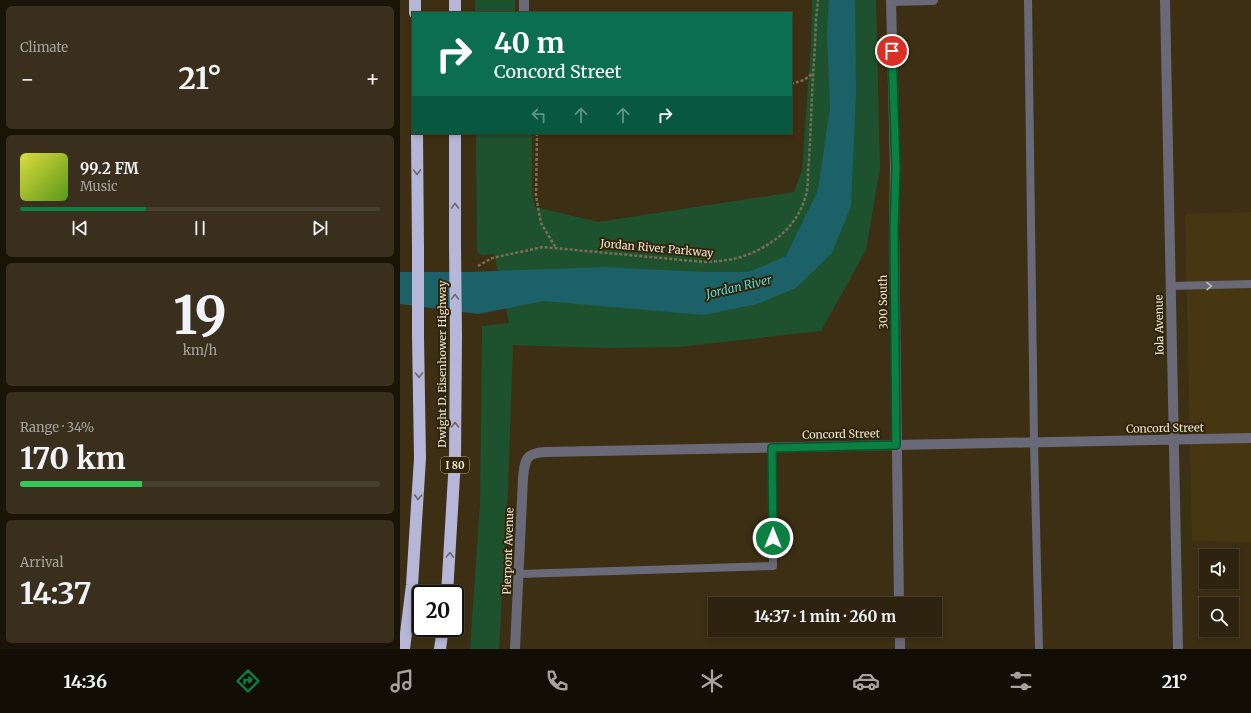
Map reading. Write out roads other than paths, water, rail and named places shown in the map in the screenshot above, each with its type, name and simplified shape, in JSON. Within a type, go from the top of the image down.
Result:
[{"type":"highway","points":[[415,0],[415,12]]},
{"type":"highway","points":[[455,0],[455,12]]},
{"type":"highway","name":"Dwight D. Eisenhower Highway","points":[[404,649],[412,585],[420,458],[417,134]]},
{"type":"highway","name":"Dwight D. Eisenhower Highway","points":[[448,585],[455,459],[455,134]]},
{"type":"highway","points":[[440,649],[442,637]]},
{"type":"street","points":[[524,0],[524,12]]},
{"type":"street","points":[[891,0],[933,0]]},
{"type":"street","name":"300 South","points":[[891,0],[896,168],[894,228],[899,597]]},
{"type":"street","name":"Iola Avenue","points":[[1165,0],[1178,649]]},
{"type":"street","name":"Concord Street","points":[[529,456],[545,452],[1251,438]]},
{"type":"street","name":"Pierpont Avenue","points":[[515,649],[523,478],[525,464],[529,456]]},
{"type":"street","points":[[900,637],[900,649]]},
{"type":"lane","points":[[1028,0],[1034,442],[1039,649]]},
{"type":"lane","points":[[1170,286],[1251,284]]},
{"type":"lane","points":[[519,574],[773,566],[772,448]]},
{"type":"water","name":"Jordan River","points":[[829,0],[855,0],[856,92],[851,206],[832,253],[796,288],[757,304],[704,315],[544,301],[478,314],[400,304],[400,272],[469,272],[604,267],[704,272],[749,272],[786,256],[818,190],[830,108],[827,34]]}]
